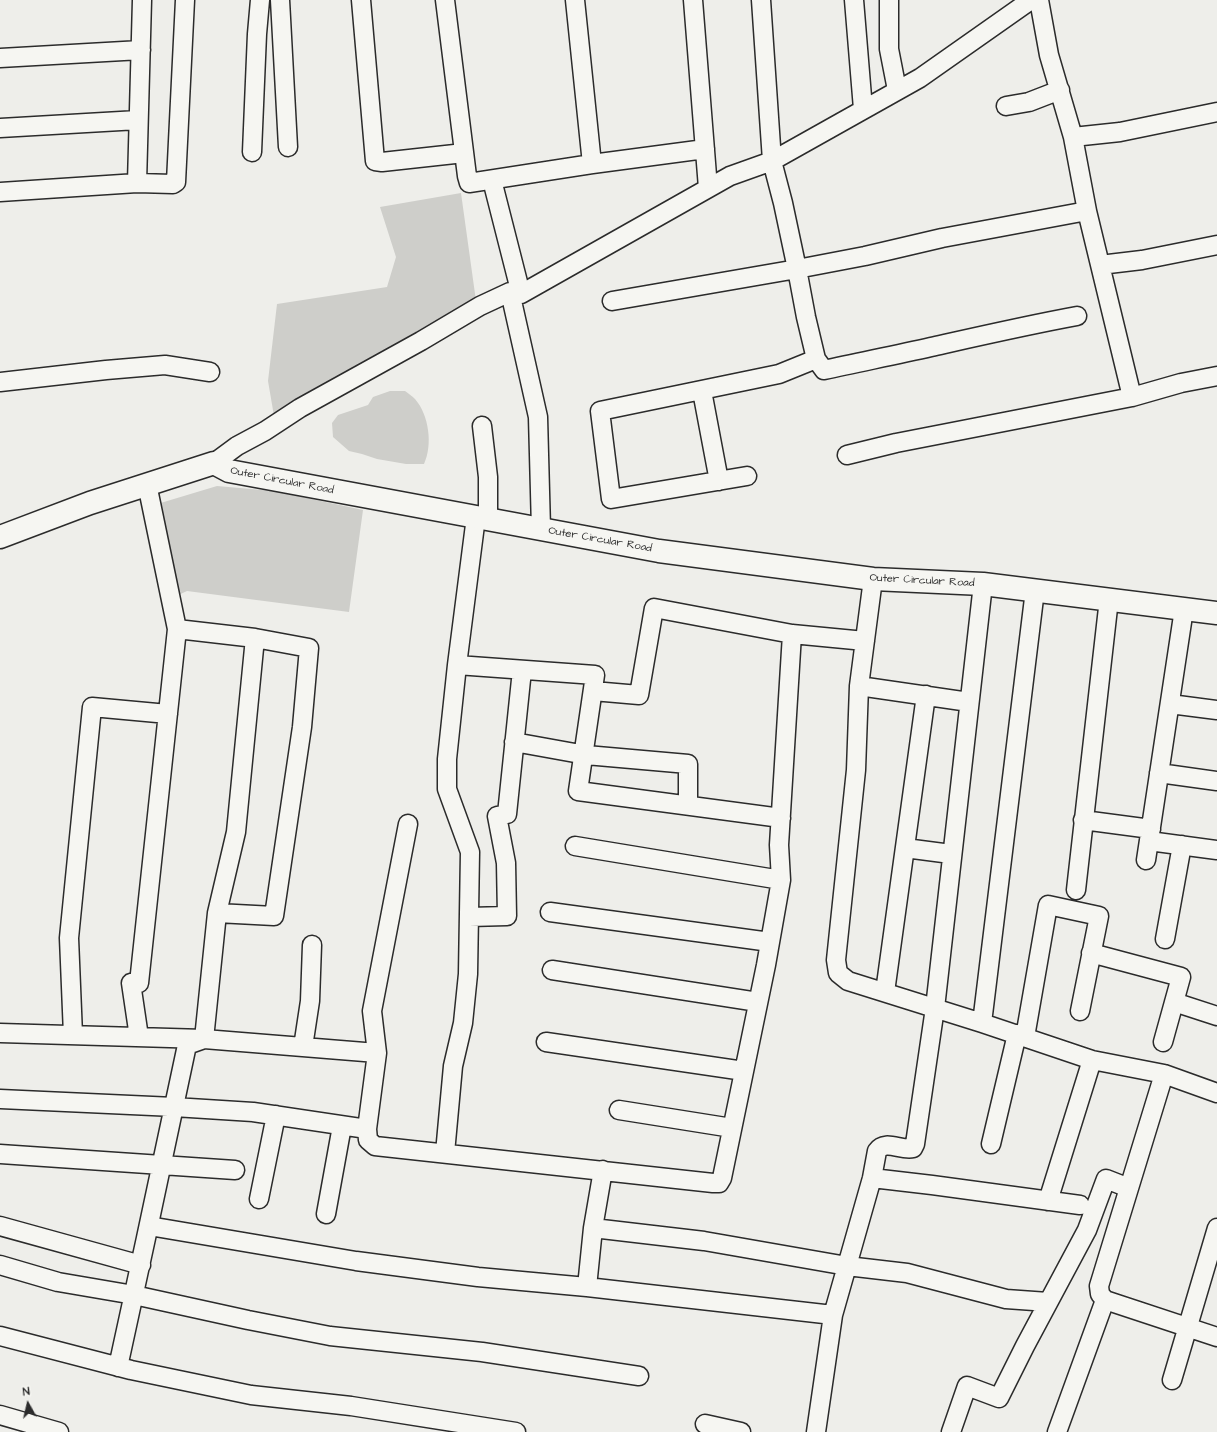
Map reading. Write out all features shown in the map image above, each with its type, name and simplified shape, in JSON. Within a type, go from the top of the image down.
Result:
[{"type":"main road","points":[[0,537],[90,503],[214,463]]},
{"type":"main road","name":"Outer Circular Road","points":[[214,463],[229,471],[660,551],[873,578],[982,584],[1217,613]]},
{"type":"street","points":[[137,183],[142,0]]},
{"type":"street","points":[[0,192],[137,183],[173,184],[176,182],[185,0]]},
{"type":"street","points":[[252,152],[257,34],[260,0]]},
{"type":"street","points":[[280,0],[288,148]]},
{"type":"street","points":[[361,0],[375,161],[382,162],[464,153]]},
{"type":"street","points":[[445,0],[469,183],[592,164],[705,149]]},
{"type":"street","points":[[575,0],[592,164]]},
{"type":"street","points":[[693,0],[708,188]]},
{"type":"street","points":[[761,0],[772,161],[816,358],[824,370],[960,341],[1024,325],[1077,316]]},
{"type":"street","points":[[854,0],[864,109]]},
{"type":"street","points":[[889,0],[889,49],[897,90]]},
{"type":"street","points":[[214,463],[237,446],[265,431],[300,408],[421,341],[480,306],[515,293],[730,176],[772,161],[920,78],[1032,0]]},
{"type":"street","points":[[1039,0],[1049,54],[1073,137],[1086,211],[1132,397]]},
{"type":"street","points":[[0,58],[141,50]]},
{"type":"street","points":[[1006,106],[1029,102],[1060,90]]},
{"type":"street","points":[[1073,137],[1120,132],[1217,112]]},
{"type":"street","points":[[0,128],[138,120]]},
{"type":"street","points":[[492,180],[538,417],[541,529]]},
{"type":"street","points":[[612,301],[797,269],[865,256],[942,238],[1086,211]]},
{"type":"street","points":[[1100,265],[1142,260],[1217,246]]},
{"type":"street","points":[[747,476],[612,500],[600,412],[780,374],[816,358]]},
{"type":"street","points":[[0,382],[165,365],[210,372]]},
{"type":"street","points":[[847,455],[896,443],[1132,397],[1181,383],[1217,376]]},
{"type":"street","points":[[702,390],[719,481]]},
{"type":"street","points":[[445,1153],[453,1066],[463,1023],[468,974],[470,852],[447,789],[447,759],[457,665],[488,477],[482,426]]},
{"type":"street","points":[[139,1037],[131,983],[139,983],[177,629],[147,484]]},
{"type":"street","points":[[873,578],[859,686],[856,770],[836,960],[838,973],[848,981],[982,1023],[1092,1060],[1164,1074],[1217,1093]]},
{"type":"street","points":[[816,1432],[833,1316],[872,1178],[877,1151],[885,1145],[907,1150],[912,1148],[915,1144],[935,1008],[982,584]]},
{"type":"street","points":[[982,1023],[1035,590]]},
{"type":"street","points":[[1076,890],[1109,599]]},
{"type":"street","points":[[593,691],[639,695],[654,608],[792,634],[865,641]]},
{"type":"street","points":[[1146,860],[1184,609]]},
{"type":"street","points":[[177,629],[255,638],[309,648],[302,727],[274,916],[217,912]]},
{"type":"street","points":[[408,824],[372,1011],[377,1053],[367,1129],[368,1140],[374,1146],[720,1183],[770,942],[780,880],[779,845],[792,634]]},
{"type":"street","points":[[204,1038],[217,912],[236,832],[255,638]]},
{"type":"street","points":[[457,665],[595,675],[578,791],[781,818]]},
{"type":"street","points":[[469,917],[507,916],[506,863],[497,816],[507,814],[522,670]]},
{"type":"street","points":[[859,686],[969,702]]},
{"type":"street","points":[[885,992],[926,695]]},
{"type":"street","points":[[1170,704],[1217,710]]},
{"type":"street","points":[[72,1035],[69,938],[92,707],[168,714]]},
{"type":"street","points":[[514,742],[583,754],[688,764],[688,805]]},
{"type":"street","points":[[1160,773],[1217,781]]},
{"type":"street","points":[[1083,820],[1150,835],[1182,845],[1217,850]]},
{"type":"street","points":[[1165,939],[1182,845]]},
{"type":"street","points":[[575,846],[780,880]]},
{"type":"street","points":[[905,848],[952,854]]},
{"type":"street","points":[[991,1144],[1021,1036],[1048,905],[1099,916],[1080,1011]]},
{"type":"street","points":[[550,912],[770,942]]},
{"type":"street","points":[[303,1047],[310,1001],[312,945]]},
{"type":"street","points":[[1092,953],[1181,977],[1163,1042]]},
{"type":"street","points":[[552,970],[758,1002]]},
{"type":"street","points":[[1174,1002],[1217,1016]]},
{"type":"street","points":[[0,1032],[204,1038],[377,1053]]},
{"type":"street","points":[[118,1367],[141,1265],[186,1044],[204,1038]]},
{"type":"street","points":[[546,1042],[744,1071]]},
{"type":"street","points":[[1048,1201],[1092,1060]]},
{"type":"street","points":[[1164,1074],[1099,1286],[1100,1294],[1105,1300],[1217,1337]]},
{"type":"street","points":[[0,1099],[253,1112],[367,1129]]},
{"type":"street","points":[[619,1110],[732,1128]]},
{"type":"street","points":[[259,1199],[276,1116]]},
{"type":"street","points":[[326,1214],[342,1126]]},
{"type":"street","points":[[0,1154],[235,1170]]},
{"type":"street","points":[[587,1287],[593,1228],[603,1170]]},
{"type":"street","points":[[872,1178],[1080,1205]]},
{"type":"street","points":[[951,1432],[967,1386],[999,1398],[1087,1230],[1106,1179],[1129,1188]]},
{"type":"street","points":[[0,1226],[141,1265]]},
{"type":"street","points":[[149,1226],[356,1261],[478,1277],[587,1287],[833,1316]]},
{"type":"street","points":[[593,1228],[704,1241],[848,1266],[907,1273],[1006,1299],[1048,1302]]},
{"type":"street","points":[[1172,1380],[1217,1228]]},
{"type":"street","points":[[0,1265],[58,1282],[134,1295],[330,1336],[482,1352],[639,1376]]},
{"type":"street","points":[[1057,1432],[1105,1300]]},
{"type":"street","points":[[0,1336],[118,1367],[250,1395],[351,1406],[516,1432]]},
{"type":"street","points":[[0,1415],[59,1432]]},
{"type":"street","points":[[705,1424],[740,1432]]},
{"type":"shaded area","points":[[461,193],[476,301],[274,416],[268,381],[277,304],[387,287],[396,257],[380,207]]},
{"type":"shaded area","points":[[390,391],[405,391],[415,399],[424,413],[429,439],[427,456],[424,464],[406,464],[377,459],[349,451],[333,437],[332,423],[338,415],[368,405],[373,397]]},
{"type":"shaded area","points":[[217,486],[274,491],[363,510],[349,612],[187,591],[172,598],[154,505]]}]
